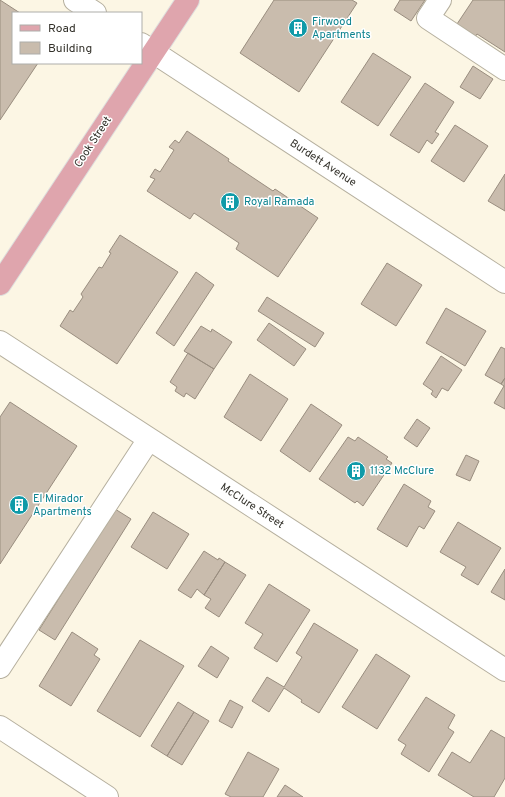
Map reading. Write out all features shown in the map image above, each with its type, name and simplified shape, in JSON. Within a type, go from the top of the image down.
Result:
[{"type":"main road","name":"Cook Street","points":[[147,48],[188,0]]},
{"type":"main road","name":"Cook Street","points":[[0,284],[137,64]]},
{"type":"street","points":[[75,0],[93,12]]},
{"type":"street","points":[[440,0],[428,18],[505,69]]},
{"type":"street","name":"Burdett Avenue","points":[[147,48],[505,282]]},
{"type":"street","name":"McClure Street","points":[[0,342],[505,670]]},
{"type":"street","points":[[0,667],[149,439]]},
{"type":"street","points":[[0,727],[107,797]]},
{"type":"building","points":[[0,0],[18,12],[12,12],[12,64],[37,64],[0,120]]},
{"type":"building","name":"Firwood Apartments","points":[[274,0],[352,0],[357,3],[299,92],[240,53]]},
{"type":"building","points":[[400,0],[425,0],[411,21],[394,10]]},
{"type":"building","points":[[473,0],[505,0],[505,52],[477,34],[475,37],[457,24]]},
{"type":"building","points":[[373,53],[411,77],[378,126],[341,102]]},
{"type":"building","points":[[473,66],[493,79],[480,99],[460,87]]},
{"type":"building","points":[[425,83],[454,102],[435,132],[439,134],[432,144],[427,140],[419,153],[390,135]]},
{"type":"building","points":[[455,125],[488,146],[464,182],[431,161]]},
{"type":"building","name":"Royal Ramada","points":[[187,131],[273,191],[275,189],[318,218],[278,277],[236,249],[239,243],[194,213],[190,219],[147,191],[155,179],[150,177],[155,169],[160,172],[174,150],[169,147],[175,140],[179,143]]},
{"type":"building","points":[[505,174],[505,211],[488,201]]},
{"type":"building","points":[[120,235],[178,272],[117,364],[60,326],[70,310],[73,312],[83,297],[81,294],[99,267],[102,268],[111,253],[109,252]]},
{"type":"building","points":[[387,263],[422,285],[396,326],[361,304]]},
{"type":"building","points":[[196,272],[214,285],[174,346],[156,333]]},
{"type":"building","points":[[267,297],[324,333],[315,347],[258,311]]},
{"type":"building","points":[[446,308],[486,331],[465,366],[426,343]]},
{"type":"building","points":[[269,323],[306,349],[294,366],[257,340]]},
{"type":"building","points":[[201,326],[211,332],[212,329],[232,342],[214,369],[184,351]]},
{"type":"building","points":[[501,347],[505,349],[505,378],[501,384],[485,375]]},
{"type":"building","points":[[188,353],[214,369],[195,399],[186,393],[184,397],[175,391],[177,387],[170,382]]},
{"type":"building","points":[[441,356],[462,370],[448,391],[442,388],[436,398],[431,394],[433,391],[423,384]]},
{"type":"building","points":[[250,374],[288,399],[261,441],[224,417]]},
{"type":"building","points":[[505,378],[505,409],[494,403],[504,386],[501,384]]},
{"type":"building","name":"El Mirador Apartments","points":[[10,402],[77,446],[0,564],[0,417]]},
{"type":"building","points":[[311,404],[342,425],[310,472],[280,451]]},
{"type":"building","points":[[417,419],[430,428],[417,447],[404,438]]},
{"type":"building","name":"1132 McClure","points":[[348,437],[355,441],[358,437],[388,457],[386,459],[392,463],[363,506],[357,501],[355,503],[319,479]]},
{"type":"building","points":[[466,455],[479,461],[470,481],[456,475]]},
{"type":"building","points":[[404,484],[431,501],[428,507],[435,511],[424,529],[419,526],[407,547],[377,529]]},
{"type":"building","points":[[115,509],[131,519],[55,640],[39,630]]},
{"type":"building","points":[[153,512],[189,534],[167,569],[131,547]]},
{"type":"building","points":[[458,522],[501,548],[478,585],[461,575],[466,567],[440,552]]},
{"type":"building","points":[[204,551],[218,560],[219,558],[225,562],[204,595],[197,589],[191,598],[178,590]]},
{"type":"building","points":[[225,562],[246,575],[219,617],[205,608],[211,599],[204,595]]},
{"type":"building","points":[[505,569],[505,600],[491,592]]},
{"type":"building","points":[[269,584],[310,610],[277,662],[254,648],[263,634],[245,623]]},
{"type":"building","points":[[314,623],[358,650],[319,713],[301,702],[302,700],[284,688],[269,712],[252,701],[267,677],[284,687],[302,657],[296,653]]},
{"type":"building","points":[[72,632],[98,649],[94,655],[100,659],[71,706],[39,686]]},
{"type":"building","points":[[140,640],[184,666],[140,737],[97,711]]},
{"type":"building","points":[[211,646],[229,658],[217,678],[198,666]]},
{"type":"building","points":[[376,654],[410,676],[377,729],[342,707]]},
{"type":"building","points":[[426,697],[455,715],[448,728],[454,732],[429,772],[401,754],[406,745],[398,740]]},
{"type":"building","points":[[230,700],[243,707],[232,728],[219,721]]},
{"type":"building","points":[[178,702],[194,712],[167,756],[151,746]]},
{"type":"building","points":[[194,712],[209,721],[182,765],[167,756]]},
{"type":"building","points":[[491,730],[505,738],[505,778],[494,797],[474,797],[438,775],[452,752],[470,763]]},
{"type":"building","points":[[248,752],[279,769],[263,797],[231,797],[225,794]]},
{"type":"building","points":[[285,785],[303,797],[277,797]]},
{"type":"place","name":"Firwood Apartments","points":[[298,28]]},
{"type":"place","name":"Royal Ramada","points":[[230,202]]},
{"type":"place","name":"1132 McClure","points":[[356,471]]},
{"type":"place","name":"El Mirador Apartments","points":[[19,505]]}]
